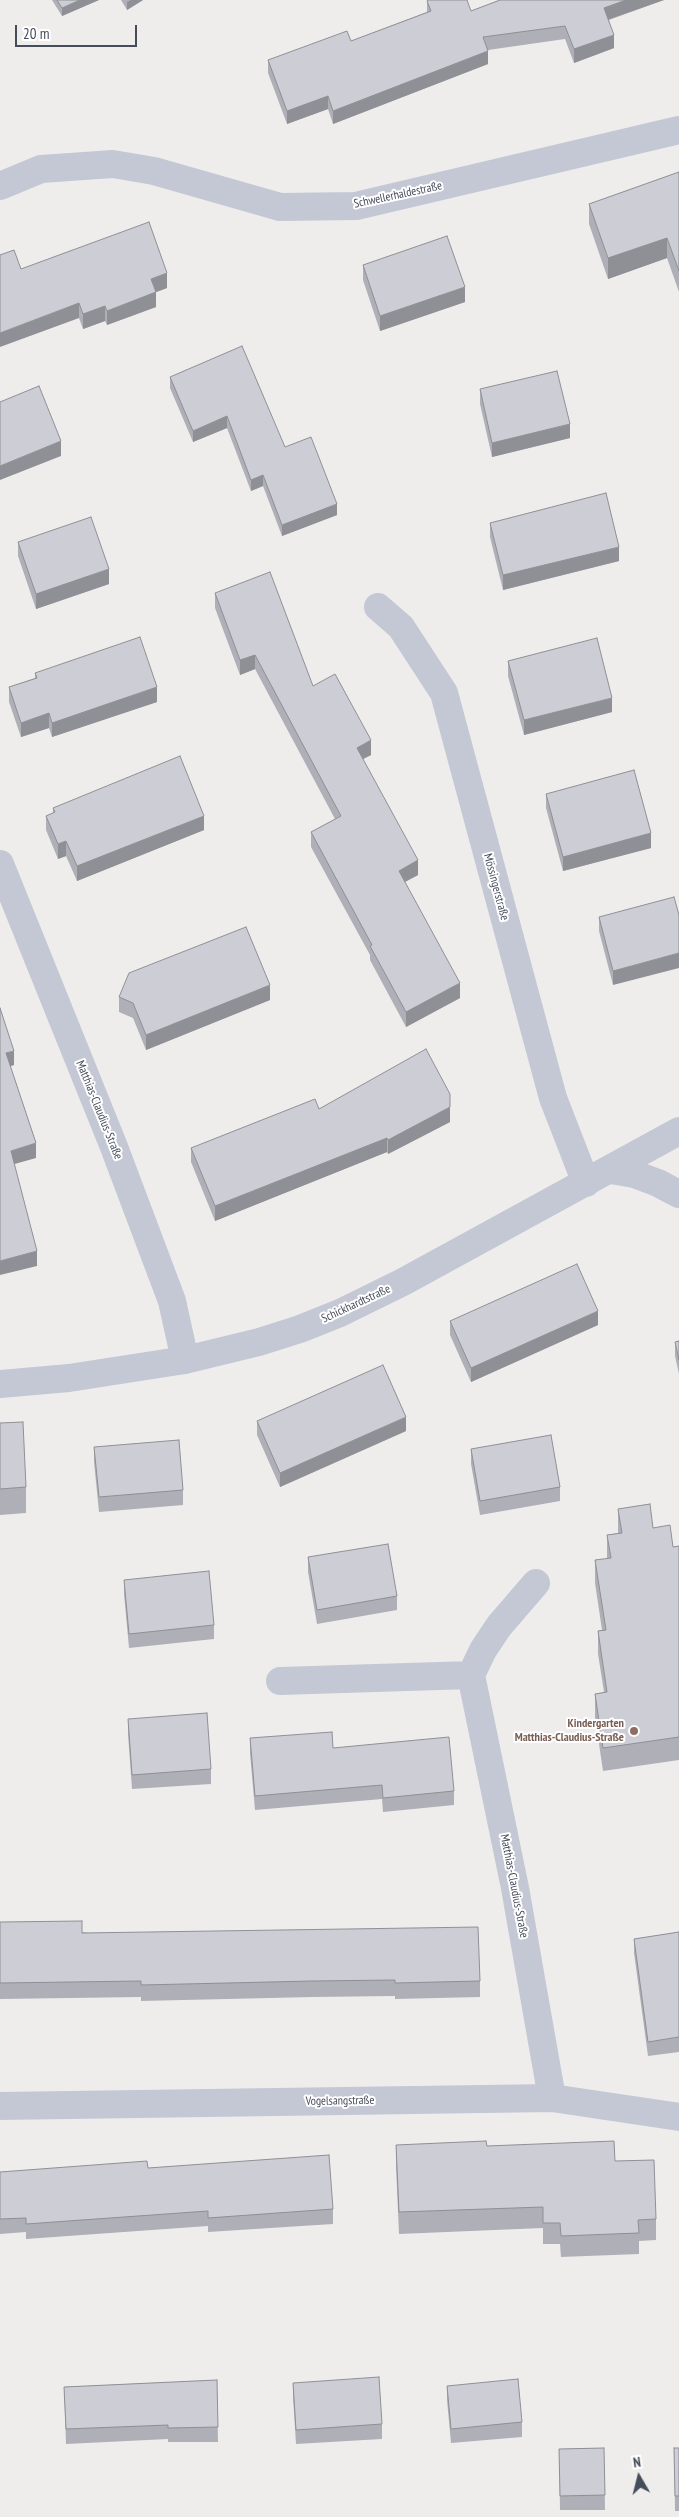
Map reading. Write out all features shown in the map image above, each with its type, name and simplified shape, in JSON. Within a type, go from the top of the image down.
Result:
[{"type":"street","name":"Schwellerhaldestraße","points":[[0,186],[41,169],[113,164],[154,171],[280,207],[356,206],[679,130]]},
{"type":"street","name":"Mössingerstraße","points":[[378,607],[401,627],[444,693],[553,1098],[586,1183]]},
{"type":"street","name":"Matthias-Claudius-Straße","points":[[0,864],[114,1147],[172,1300],[185,1360]]},
{"type":"street","name":"Schickhardtstraße","points":[[0,1384],[87,1375],[185,1360],[260,1342],[340,1313],[403,1282],[611,1170],[679,1131]]},
{"type":"street","points":[[611,1170],[642,1177],[679,1194]]},
{"type":"street","points":[[280,1680],[471,1675],[482,1650],[499,1626],[536,1583]]},
{"type":"street","name":"Matthias-Claudius-Straße","points":[[471,1675],[516,1888],[552,2098]]},
{"type":"street","name":"Vogelsangstraße","points":[[0,2106],[552,2098],[679,2117]]},
{"type":"building","points":[[57,0],[80,0],[62,8]]},
{"type":"building","points":[[428,0],[467,0],[471,11],[500,0],[626,0],[604,8],[614,35],[574,49],[565,26],[483,37],[488,51],[333,111],[328,96],[287,111],[268,60],[347,31],[351,41],[431,11]]},
{"type":"building","points":[[679,172],[679,271],[667,238],[608,258],[589,204]]},
{"type":"building","points":[[149,222],[167,273],[151,279],[156,292],[107,311],[105,306],[83,314],[79,303],[0,333],[0,255],[14,250],[21,269]]},
{"type":"building","points":[[447,236],[465,287],[380,316],[363,265]]},
{"type":"building","points":[[242,346],[285,447],[311,437],[337,504],[282,525],[263,475],[251,480],[227,416],[193,431],[170,377]]},
{"type":"building","points":[[557,371],[570,424],[492,443],[480,389]]},
{"type":"building","points":[[39,386],[61,441],[0,466],[0,402]]},
{"type":"building","points":[[606,493],[619,547],[503,575],[490,523]]},
{"type":"building","points":[[91,517],[109,569],[36,594],[18,542]]},
{"type":"building","points":[[270,572],[313,686],[335,674],[371,740],[357,748],[418,860],[399,871],[460,983],[406,1012],[311,832],[341,816],[255,655],[240,660],[215,593]]},
{"type":"building","points":[[140,637],[157,687],[52,723],[49,713],[21,723],[9,687],[37,678],[35,673]]},
{"type":"building","points":[[597,638],[612,698],[524,720],[508,661]]},
{"type":"building","points":[[180,756],[204,816],[77,866],[66,841],[58,844],[46,816],[55,812],[53,808]]},
{"type":"building","points":[[634,770],[651,833],[563,857],[546,794]]},
{"type":"building","points":[[674,897],[679,915],[679,953],[613,971],[599,917]]},
{"type":"building","points":[[246,927],[270,985],[146,1035],[133,1003],[119,997],[129,973]]},
{"type":"building","points":[[0,1008],[14,1051],[6,1053],[36,1143],[11,1151],[37,1251],[0,1261]]},
{"type":"building","points":[[426,1049],[450,1094],[450,1107],[388,1140],[387,1138],[215,1206],[191,1148],[315,1099],[319,1109]]},
{"type":"building","points":[[577,1264],[598,1311],[471,1368],[450,1321]]},
{"type":"building","points":[[679,1341],[679,1360],[675,1342]]},
{"type":"building","points":[[383,1365],[406,1417],[280,1473],[257,1421]]},
{"type":"building","points":[[23,1422],[26,1487],[0,1489],[0,1423]]},
{"type":"building","points":[[551,1435],[560,1487],[480,1501],[471,1449]]},
{"type":"building","points":[[179,1440],[183,1490],[99,1497],[94,1447]]},
{"type":"building","points":[[650,1504],[653,1528],[670,1525],[673,1547],[679,1546],[679,1737],[603,1748],[595,1694],[607,1692],[598,1631],[606,1630],[595,1560],[611,1558],[607,1535],[622,1533],[618,1509]]},
{"type":"building","points":[[388,1544],[397,1596],[317,1610],[308,1557]]},
{"type":"building","points":[[209,1571],[214,1625],[129,1634],[124,1580]]},
{"type":"building","points":[[207,1713],[211,1769],[132,1775],[128,1719]]},
{"type":"building","points":[[332,1732],[333,1748],[449,1737],[454,1791],[383,1798],[382,1785],[255,1796],[250,1738]]},
{"type":"building","points":[[82,1921],[82,1933],[478,1927],[480,1981],[395,1983],[395,1980],[141,1985],[141,1981],[0,1983],[0,1922]]},
{"type":"building","points":[[679,1932],[679,2037],[648,2042],[634,1939]]},
{"type":"building","points":[[486,2141],[487,2146],[614,2141],[615,2161],[654,2160],[656,2219],[638,2220],[639,2233],[561,2236],[560,2223],[543,2223],[543,2207],[399,2212],[396,2145]]},
{"type":"building","points":[[329,2155],[333,2209],[208,2218],[208,2211],[26,2224],[26,2218],[0,2219],[0,2172],[147,2161],[148,2168]]},
{"type":"building","points":[[379,2377],[382,2424],[296,2430],[293,2383]]},
{"type":"building","points":[[518,2379],[522,2422],[451,2429],[447,2386]]},
{"type":"building","points":[[217,2380],[218,2427],[168,2428],[168,2425],[66,2429],[64,2387]]},
{"type":"building","points":[[604,2448],[605,2495],[560,2496],[559,2449]]},
{"type":"building","points":[[674,2448],[679,2448],[679,2496],[675,2496]]},
{"type":"place","name":"Kindergarten Matthias-Claudius-Straße","points":[[634,1731]]}]
